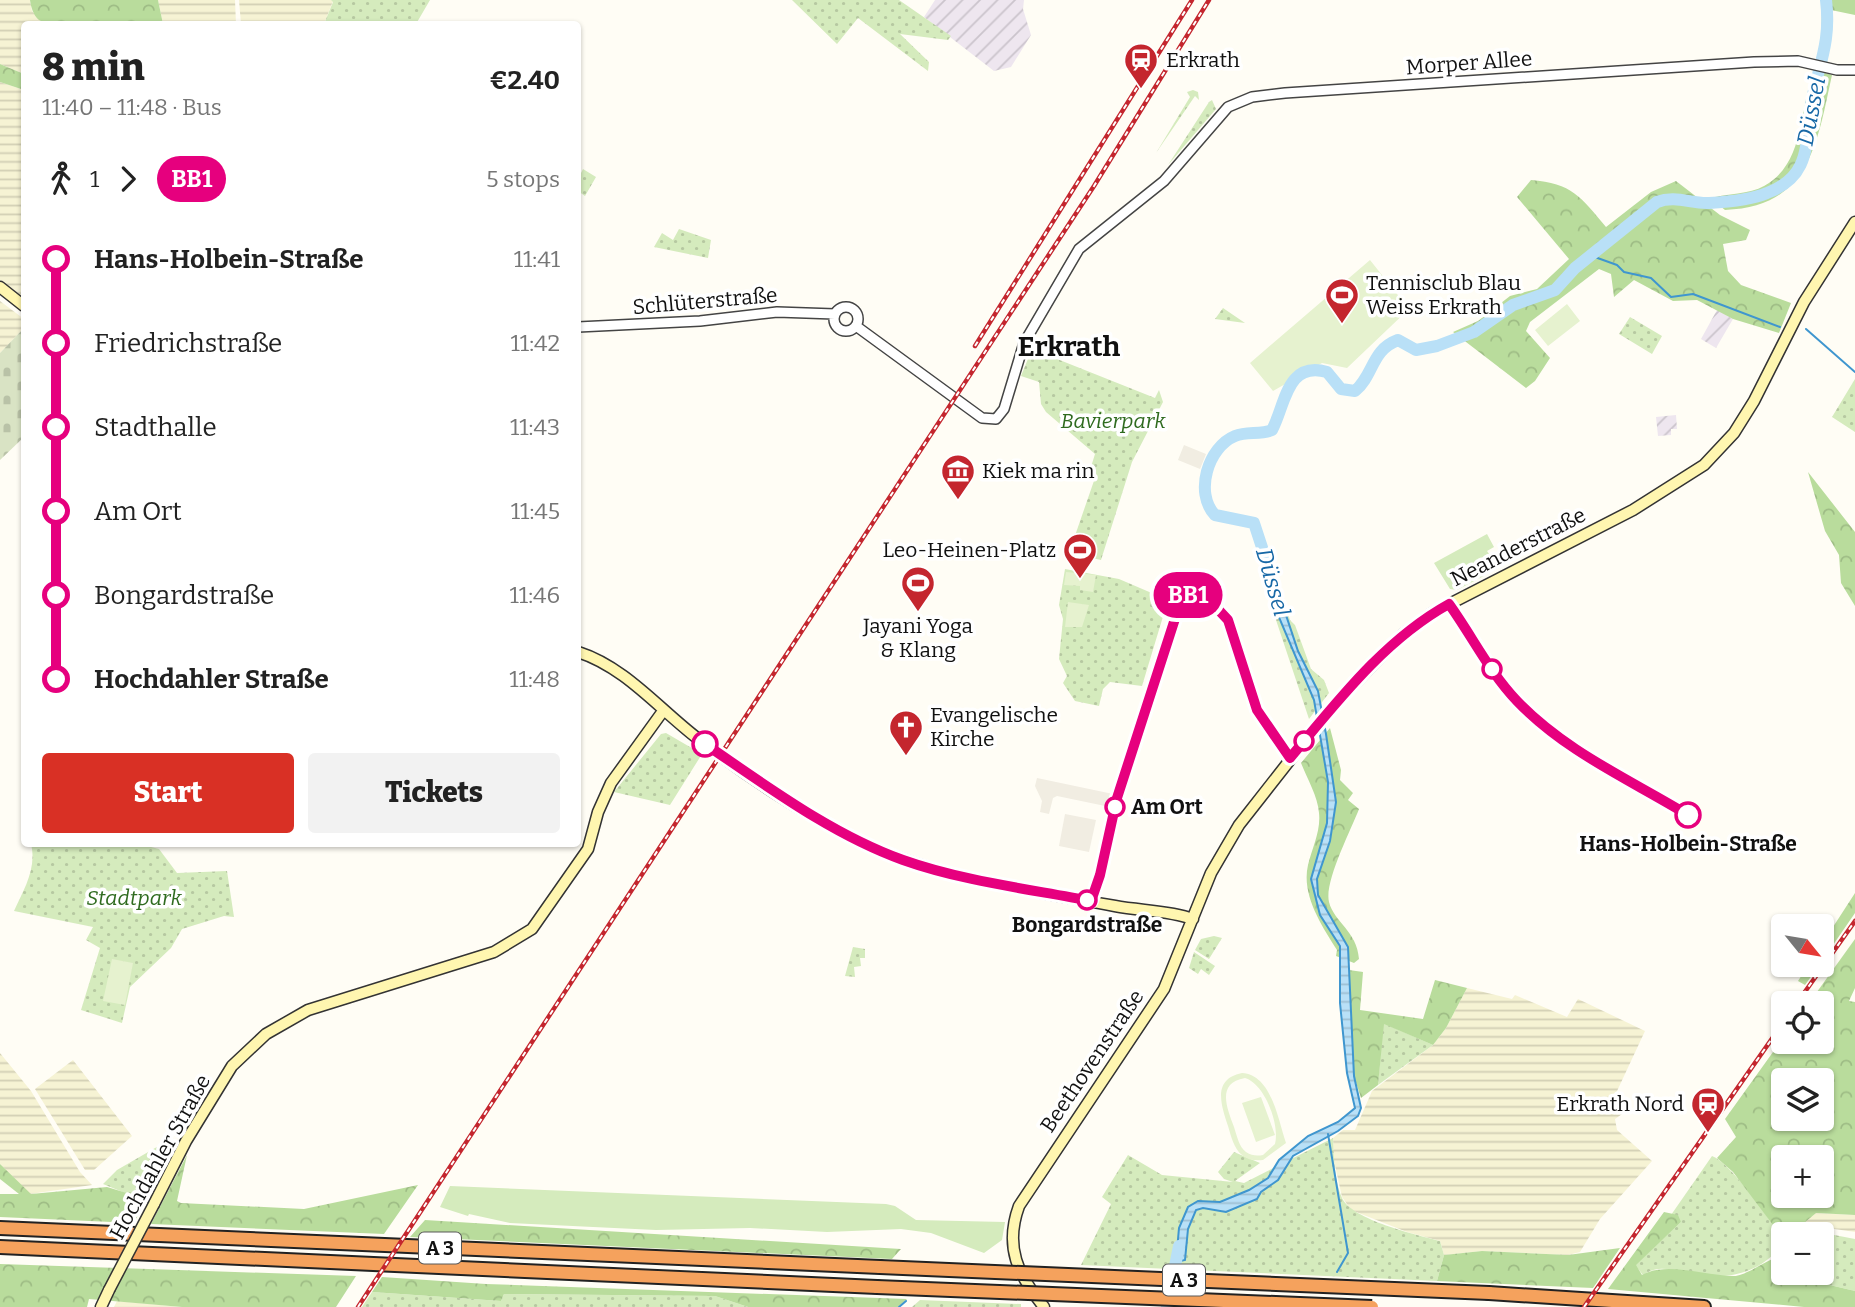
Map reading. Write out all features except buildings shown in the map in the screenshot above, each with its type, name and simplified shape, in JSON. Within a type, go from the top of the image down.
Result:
[{"type":"highway","name":"A 3","points":[[0,1228],[1489,1293],[1703,1307]]},
{"type":"highway","name":"A 3","points":[[0,1247],[1372,1307]]},
{"type":"main road","name":"Neanderstraße","points":[[1193,919],[1211,873],[1239,825],[1330,709],[1402,635],[1432,613],[1633,510],[1704,465],[1734,433],[1754,401],[1795,321],[1855,222]]},
{"type":"main road","points":[[0,288],[21,304]]},
{"type":"main road","points":[[581,653],[616,670],[663,711],[732,763],[868,845],[931,869],[1096,902],[1180,914],[1193,919]]},
{"type":"main road","name":"Hochdahler Straße","points":[[101,1307],[186,1141],[232,1066],[266,1034],[309,1010],[494,952],[532,929],[588,849],[598,812],[611,783],[663,711]]},
{"type":"main road","name":"Beethovenstraße","points":[[1044,1307],[1026,1284],[1013,1259],[1014,1220],[1028,1191],[1164,989],[1193,919]]},
{"type":"street","name":"Morper Allee","points":[[856,326],[982,418],[996,419],[1004,409],[1024,343],[1079,249],[1175,169],[1228,107],[1252,97],[1619,70],[1798,61],[1855,70]]},
{"type":"street","points":[[843,307],[851,308],[857,314],[856,326],[849,331],[841,330],[835,324],[835,314],[843,307]]},
{"type":"street","name":"Schlüterstraße","points":[[581,327],[700,321],[777,312],[835,314]]},
{"type":"shaded area","points":[[0,0],[30,0],[32,11],[44,21],[21,21],[21,73],[0,64]]},
{"type":"shaded area","points":[[158,0],[235,0],[236,21],[162,21]]},
{"type":"shaded area","points":[[239,0],[333,1],[325,21],[241,21]]},
{"type":"shaded area","points":[[935,0],[1024,0],[1023,9],[1031,35],[1011,67],[994,71],[924,17]]},
{"type":"shaded area","points":[[0,82],[21,89],[21,297],[0,280]]},
{"type":"shaded area","points":[[0,301],[21,317],[21,331],[0,353]]},
{"type":"shaded area","points":[[1717,310],[1733,319],[1716,348],[1701,339]]},
{"type":"shaded area","points":[[1676,415],[1677,429],[1671,429],[1671,435],[1658,436],[1656,417]]},
{"type":"shaded area","points":[[1184,445],[1206,454],[1200,469],[1178,460]]},
{"type":"shaded area","points":[[1037,778],[1113,794],[1110,807],[1057,796],[1053,798],[1049,814],[1040,812],[1042,801],[1035,786]]},
{"type":"shaded area","points":[[1065,814],[1096,820],[1089,852],[1059,846]]},
{"type":"shaded area","points":[[1467,988],[1512,999],[1515,995],[1567,1017],[1578,999],[1645,1031],[1611,1104],[1625,1112],[1615,1119],[1617,1130],[1652,1161],[1600,1219],[1580,1252],[1568,1255],[1482,1251],[1444,1255],[1440,1241],[1407,1232],[1351,1210],[1342,1197],[1334,1161],[1333,1138],[1343,1130],[1355,1130],[1372,1091],[1433,1045],[1446,1028]]},
{"type":"shaded area","points":[[0,1053],[31,1091],[80,1172],[92,1185],[30,1194],[0,1164]]},
{"type":"shaded area","points":[[73,1060],[132,1136],[94,1170],[85,1170],[35,1089]]},
{"type":"shaded area","points":[[1815,1213],[1855,1215],[1855,1232],[1834,1229],[1834,1222],[1805,1222]]},
{"type":"shaded area","points":[[117,1301],[182,1307],[114,1307]]},
{"type":"green space","points":[[30,0],[158,0],[162,21],[42,21],[35,16]]},
{"type":"green space","points":[[331,0],[430,0],[418,21],[325,21],[333,2]]},
{"type":"green space","points":[[792,0],[899,0],[951,36],[948,40],[900,34],[929,62],[928,71],[858,18],[837,44]]},
{"type":"green space","points":[[1822,0],[1855,0],[1855,15],[1831,10],[1827,52],[1821,51]]},
{"type":"green space","points":[[0,64],[21,73],[21,89],[0,82]]},
{"type":"green space","points":[[1815,70],[1832,75],[1821,124],[1805,167],[1792,184],[1775,197],[1753,206],[1725,210],[1710,198],[1758,189],[1778,176],[1787,164],[1799,134]]},
{"type":"green space","points":[[1187,92],[1198,92],[1199,100],[1195,96],[1156,153],[1190,97]]},
{"type":"green space","points":[[1212,100],[1216,109],[1168,165],[1209,102]]},
{"type":"green space","points":[[583,169],[596,177],[585,196],[581,193]]},
{"type":"green space","points":[[1531,180],[1556,184],[1574,193],[1606,227],[1651,192],[1676,181],[1720,215],[1750,230],[1746,240],[1723,244],[1728,271],[1741,285],[1791,303],[1779,333],[1733,319],[1697,300],[1673,301],[1634,280],[1614,297],[1611,274],[1599,269],[1530,322],[1526,331],[1550,358],[1535,381],[1526,388],[1453,332],[1478,321],[1510,296],[1537,289],[1569,259],[1517,197]]},
{"type":"green space","points":[[679,229],[711,240],[708,258],[654,247],[662,233],[673,240]]},
{"type":"green space","name":"Tennisclub Blau Weiss Erkrath","points":[[1370,260],[1409,309],[1347,368],[1322,363],[1273,391],[1250,363]]},
{"type":"green space","points":[[1567,304],[1580,321],[1548,346],[1535,330]]},
{"type":"green space","points":[[1223,308],[1245,323],[1215,319]]},
{"type":"green space","points":[[1630,317],[1662,336],[1652,354],[1619,334]]},
{"type":"green space","points":[[21,331],[21,440],[0,460],[0,353]]},
{"type":"green space","name":"Bavierpark","points":[[1032,349],[1155,398],[1159,390],[1163,402],[1132,462],[1101,560],[1069,553],[1096,475],[1090,470],[1095,454],[1046,412],[1041,404],[1039,382],[1021,376]]},
{"type":"green space","points":[[1855,379],[1855,432],[1832,417]]},
{"type":"green space","points":[[1808,472],[1855,532],[1855,606],[1841,583],[1839,555],[1825,531]]},
{"type":"green space","points":[[1487,534],[1494,547],[1487,551],[1499,568],[1457,590],[1450,589],[1434,563]]},
{"type":"green space","points":[[1273,562],[1290,620],[1295,625],[1311,669],[1324,680],[1329,693],[1309,719],[1271,605],[1262,569]]},
{"type":"green space","points":[[1065,569],[1119,579],[1168,600],[1142,686],[1110,682],[1103,689],[1099,706],[1075,701],[1063,683],[1067,676],[1059,659],[1063,619],[1059,605]]},
{"type":"green space","name":"Leo-Heinen-Platz","points":[[1066,572],[1096,575],[1093,592],[1080,590],[1080,586],[1064,585]]},
{"type":"green space","points":[[1068,602],[1089,605],[1082,627],[1065,627]]},
{"type":"green space","points":[[1330,728],[1341,770],[1340,780],[1353,793],[1348,800],[1359,809],[1334,869],[1329,893],[1332,909],[1357,949],[1359,959],[1354,963],[1336,956],[1337,950],[1314,910],[1307,888],[1308,865],[1317,833],[1319,813],[1301,763]]},
{"type":"green space","points":[[666,733],[702,754],[670,805],[614,792],[661,734]]},
{"type":"green space","name":"Stadtpark","points":[[31,847],[159,849],[177,873],[227,871],[234,917],[224,916],[182,929],[171,948],[130,987],[122,1023],[81,1010],[100,948],[86,940],[93,927],[14,911],[31,870]]},
{"type":"green space","points":[[1855,893],[1855,913],[1834,944],[1834,925]]},
{"type":"green space","points":[[1214,936],[1222,938],[1209,959],[1195,950],[1201,939]]},
{"type":"green space","points":[[1855,939],[1855,988],[1849,1001],[1855,1002],[1855,1215],[1816,1213],[1805,1222],[1771,1222],[1733,1172],[1717,1158],[1736,1137],[1725,1119],[1772,1054],[1834,1054],[1834,991],[1818,991],[1828,977],[1834,977],[1834,968]]},
{"type":"green space","points":[[853,947],[865,949],[865,958],[860,958],[861,966],[854,967],[855,977],[845,976]]},
{"type":"green space","points":[[1194,952],[1215,966],[1209,975],[1201,969],[1198,974],[1189,968]]},
{"type":"green space","points":[[112,959],[133,963],[125,1005],[103,1001]]},
{"type":"green space","points":[[1349,970],[1363,972],[1360,1010],[1423,1019],[1435,980],[1467,988],[1446,1028],[1433,1045],[1384,1024],[1378,1085],[1361,1098],[1354,1076]]},
{"type":"green space","points":[[1801,977],[1811,977],[1805,985],[1798,981]]},
{"type":"green space","points":[[1383,1023],[1433,1045],[1378,1085]]},
{"type":"green space","points":[[1242,1073],[1252,1076],[1267,1090],[1272,1100],[1286,1143],[1263,1160],[1244,1157],[1232,1138],[1221,1094],[1226,1081]],"holes":[[[1245,1078],[1265,1097],[1275,1127],[1275,1144],[1263,1155],[1250,1154],[1242,1147],[1227,1104],[1230,1085]]]},
{"type":"green space","points":[[1261,1097],[1275,1135],[1256,1142],[1242,1103]]},
{"type":"green space","points":[[1333,1138],[1336,1176],[1342,1198],[1348,1206],[1371,1220],[1440,1241],[1444,1255],[1437,1281],[1081,1265],[1111,1204],[1102,1197],[1128,1155],[1162,1175],[1233,1182],[1224,1179],[1218,1172],[1234,1152],[1260,1163],[1235,1181],[1244,1183]]},
{"type":"green space","points":[[162,1144],[170,1152],[154,1183],[140,1184],[130,1195],[103,1184],[117,1170]]},
{"type":"green space","points":[[187,1155],[177,1201],[181,1203],[304,1209],[418,1185],[384,1234],[151,1224]]},
{"type":"green space","points":[[1712,1156],[1730,1170],[1771,1222],[1771,1256],[1750,1270],[1726,1276],[1663,1269],[1643,1275],[1635,1265],[1681,1222],[1671,1215]]},
{"type":"green space","points":[[0,1164],[31,1194],[107,1187],[130,1194],[141,1185],[154,1183],[134,1223],[0,1217],[0,1194],[19,1194],[0,1179]]},
{"type":"green space","points":[[450,1186],[886,1204],[895,1206],[916,1220],[1005,1222],[1002,1240],[984,1253],[931,1233],[901,1229],[827,1232],[750,1228],[656,1230],[510,1223],[469,1214],[468,1216],[440,1207]]},
{"type":"green space","points":[[1664,1212],[1678,1215],[1681,1222],[1636,1265],[1642,1275],[1674,1269],[1734,1276],[1771,1260],[1771,1285],[1830,1285],[1855,1291],[1855,1307],[1804,1307],[1608,1289]]},
{"type":"green space","points":[[425,1220],[901,1249],[892,1259],[410,1237]]},
{"type":"green space","points":[[1834,1235],[1855,1239],[1855,1291],[1830,1285],[1834,1285]]},
{"type":"green space","points":[[1620,1248],[1593,1288],[1437,1281],[1444,1255],[1482,1251],[1568,1255]]},
{"type":"green space","points":[[0,1264],[356,1276],[336,1307],[182,1307],[89,1299],[87,1307],[0,1307]]},
{"type":"green space","points":[[382,1277],[486,1284],[907,1299],[898,1307],[748,1307],[715,1296],[504,1294],[501,1301],[372,1292]]},
{"type":"green space","points":[[372,1292],[501,1301],[504,1294],[715,1296],[748,1307],[362,1307]]},
{"type":"green space","points":[[920,1300],[1021,1304],[1021,1307],[912,1307]]},
{"type":"water","points":[[1269,564],[1298,651],[1318,691],[1326,734],[1336,802],[1330,841],[1317,879],[1318,895],[1348,947],[1354,1076],[1361,1108],[1358,1116],[1338,1131],[1293,1156],[1278,1180],[1261,1192],[1257,1199],[1226,1212],[1203,1208],[1196,1210],[1188,1229],[1185,1260],[1176,1262],[1179,1228],[1188,1207],[1198,1201],[1220,1202],[1249,1190],[1268,1178],[1279,1160],[1308,1136],[1338,1122],[1355,1108],[1347,1073],[1340,1003],[1340,946],[1320,915],[1311,879],[1327,823],[1328,782],[1314,700],[1278,615],[1265,566]]},
{"type":"waterway","name":"Düssel","points":[[1272,578],[1254,523],[1215,515],[1209,506],[1205,483],[1211,460],[1218,450],[1235,436],[1272,430],[1289,388],[1303,373],[1313,370],[1327,372],[1341,389],[1355,391],[1389,344],[1398,340],[1416,350],[1437,346],[1474,332],[1513,305],[1555,290],[1575,268],[1657,202],[1671,199],[1702,203],[1739,200],[1761,195],[1782,185],[1793,176],[1804,154],[1812,99],[1826,39],[1826,0]]},
{"type":"waterway","points":[[1592,256],[1617,265],[1624,272],[1651,278],[1671,297],[1693,294],[1780,327]]},
{"type":"waterway","points":[[1806,329],[1855,372]]},
{"type":"waterway","points":[[1328,1134],[1348,1253],[1337,1272]]},
{"type":"waterway","name":"Düssel","points":[[1167,1307],[1179,1246]]},
{"type":"waterway","points":[[899,1307],[906,1301]]},
{"type":"railway","points":[[975,346],[1192,0]]},
{"type":"railway","points":[[358,1307],[1094,186],[1209,0]]},
{"type":"railway","points":[[1805,991],[1855,921]]},
{"type":"railway","points":[[1584,1307],[1771,1040]]},
{"type":"bus line","name":"BB1","points":[[705,744],[817,817],[897,858],[937,870],[1091,901],[1100,875],[1117,798],[1183,594],[1214,605],[1228,620],[1257,710],[1264,725],[1290,758],[1330,709],[1402,635],[1449,604],[1515,700],[1542,725],[1567,745],[1688,815]]},
{"type":"place","name":"Erkrath","points":[[1141,90]]},
{"type":"place","name":"Tennisclub Blau Weiss Erkrath","points":[[1342,325]]},
{"type":"place","name":"Kiek ma rin","points":[[958,501]]},
{"type":"place","name":"Leo-Heinen-Platz","points":[[1080,580]]},
{"type":"place","name":"Jayani Yoga & Klang","points":[[918,613]]},
{"type":"place","name":"Evangelische Kirche","points":[[906,757]]},
{"type":"place","name":"Am Ort","points":[[1115,807]]},
{"type":"place","name":"Hans-Holbein-Straße","points":[[1688,815]]},
{"type":"place","name":"Bongardstraße","points":[[1087,900]]},
{"type":"place","name":"Erkrath Nord","points":[[1708,1134]]},
{"type":"district","name":"Erkrath","points":[[1069,346]]}]
